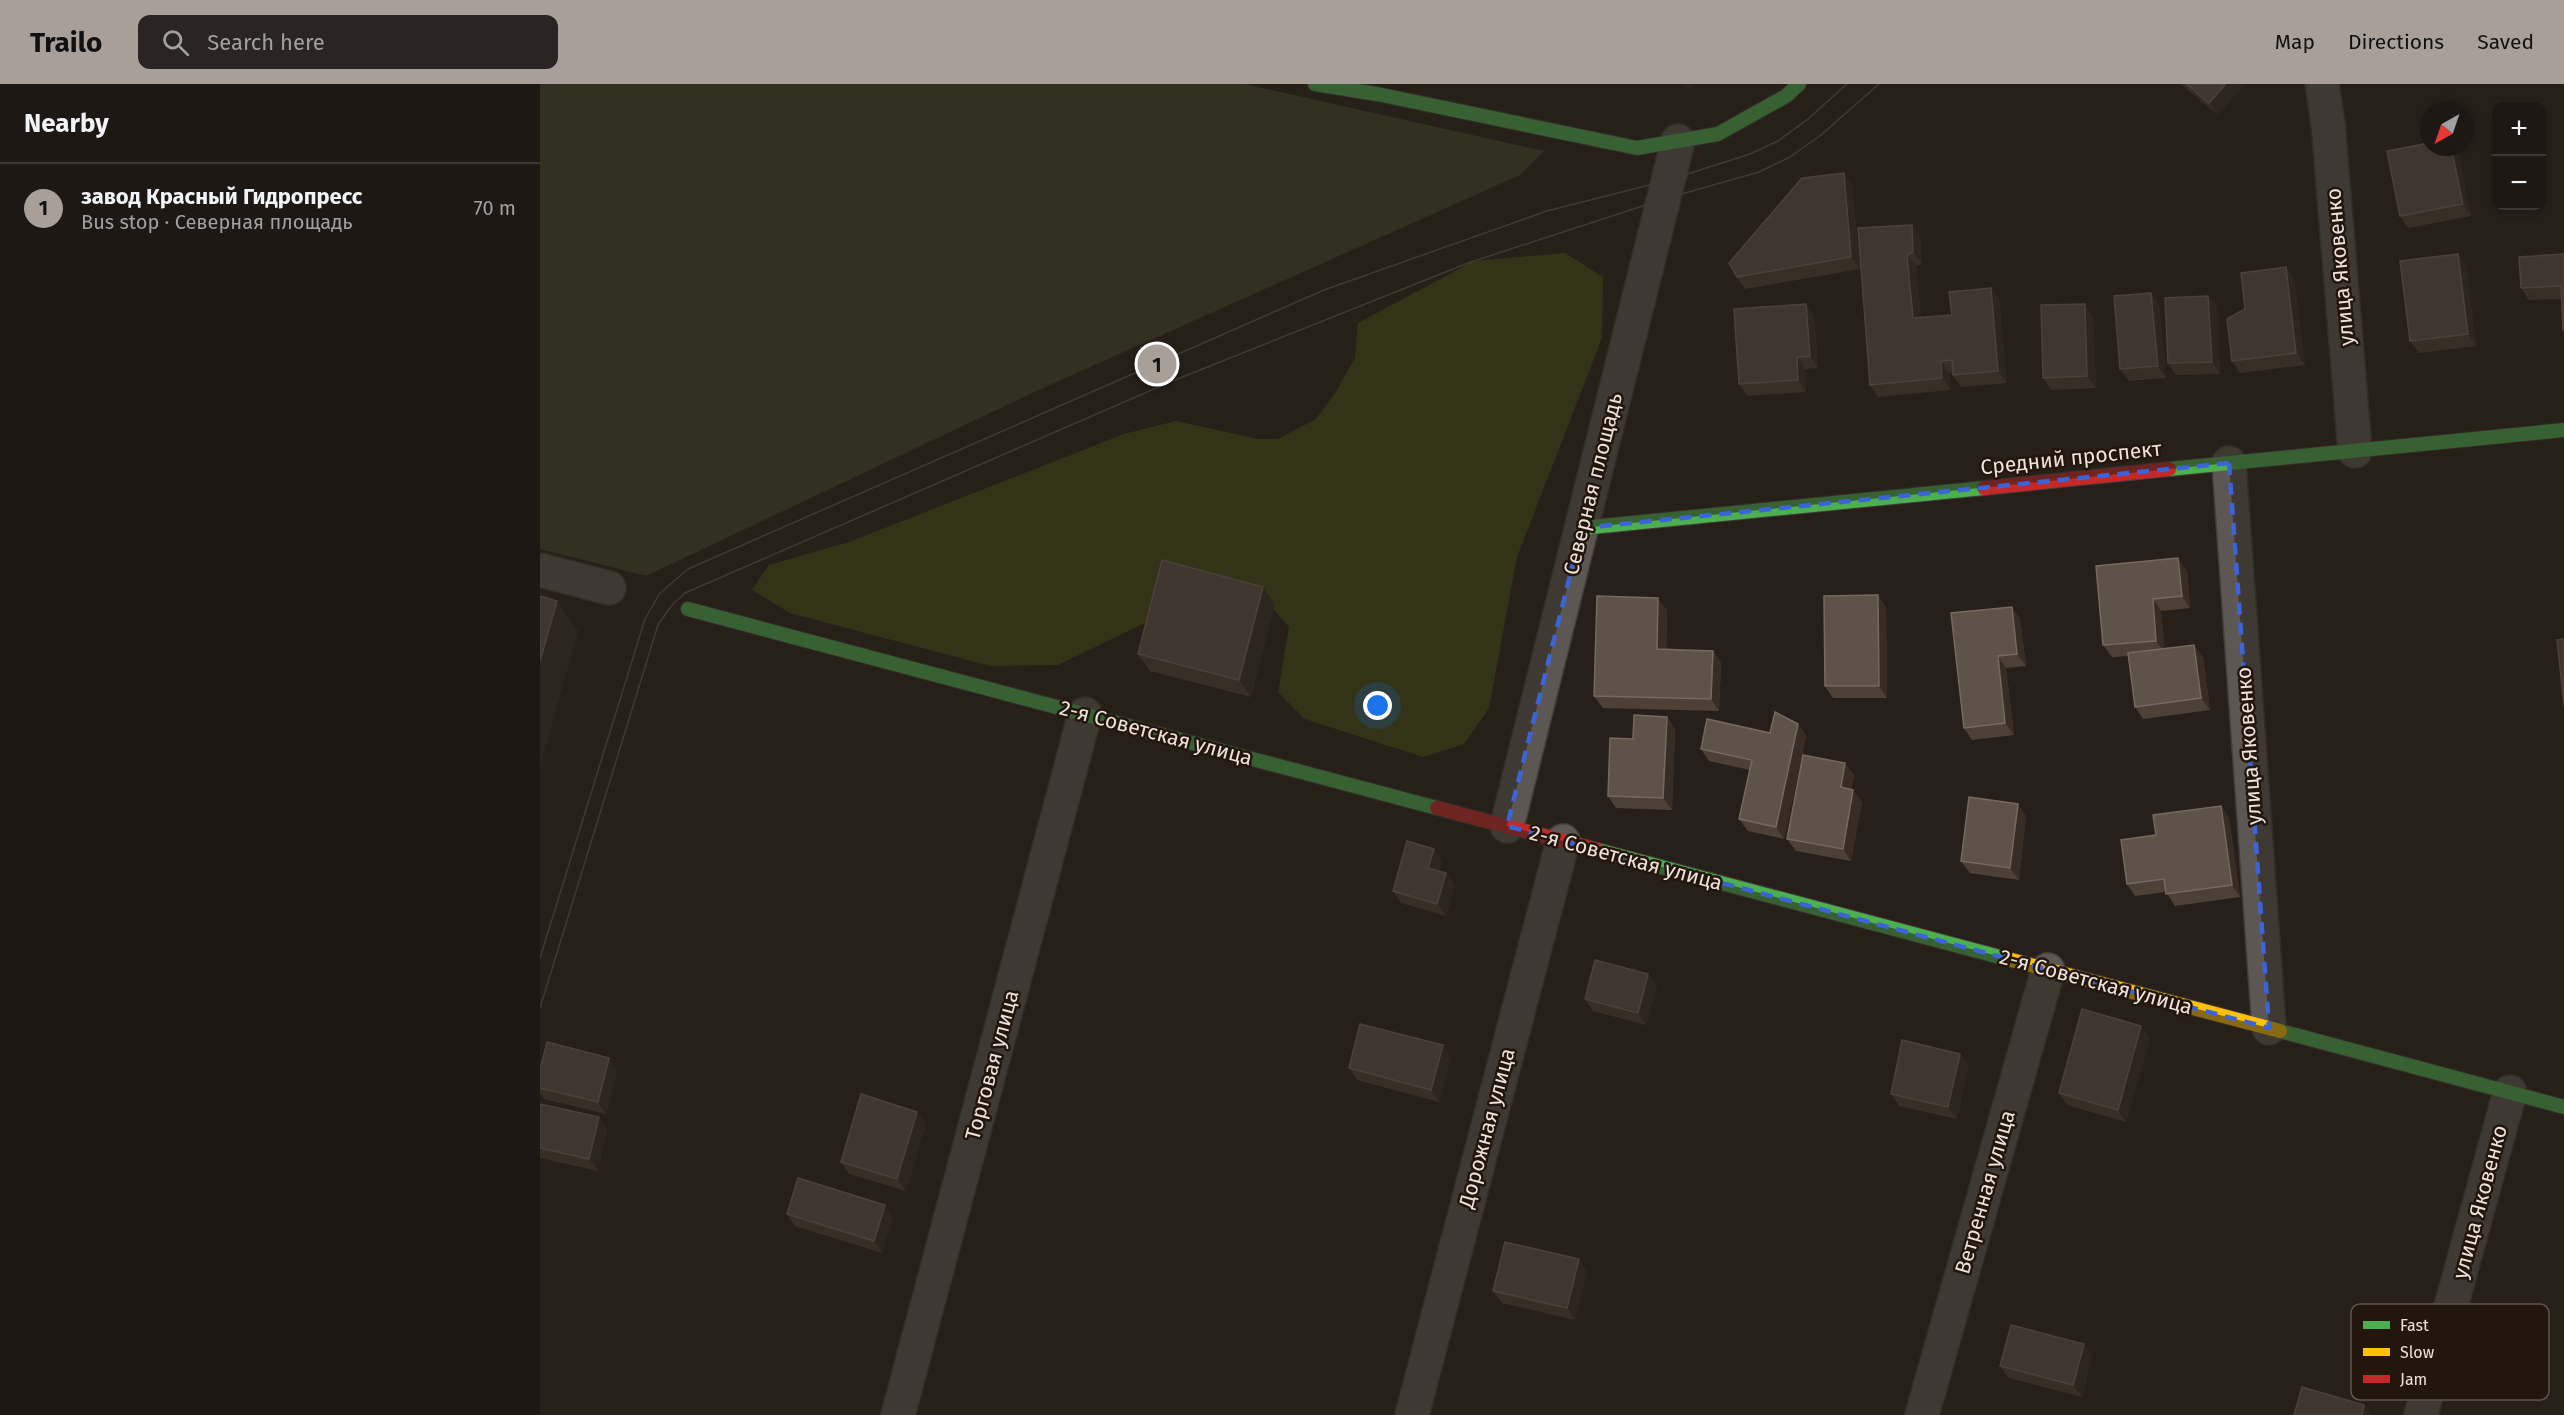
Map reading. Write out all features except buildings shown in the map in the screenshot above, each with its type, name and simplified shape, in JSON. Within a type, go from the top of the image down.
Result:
[{"type":"street","points":[[1315,84],[1378,89],[1637,148],[1718,134],[1786,96],[1799,84]]},
{"type":"street","name":"улица Яковенко","points":[[2322,84],[2328,123],[2355,451]]},
{"type":"street","name":"Северная площадь","points":[[1507,826],[1678,141]]},
{"type":"street","name":"Средний проспект","points":[[1582,528],[2564,430]]},
{"type":"street","name":"улица Яковенко","points":[[2229,463],[2269,1028]]},
{"type":"street","points":[[540,570],[609,588]]},
{"type":"street","name":"2-я Советская улица","points":[[688,609],[2564,1107]]},
{"type":"street","name":"Торговая улица","points":[[898,1415],[1085,714]]},
{"type":"street","name":"Дорожная улица","points":[[1412,1415],[1563,841]]},
{"type":"street","name":"Ветренная улица","points":[[1922,1415],[2048,970]]},
{"type":"street","name":"улица Яковенко","points":[[2452,1304],[2510,1092]]},
{"type":"street","name":"улица Яковенко","points":[[2421,1415],[2425,1400]]},
{"type":"highlighted area","points":[[2229,463],[2269,1028],[1507,826],[1582,528]]},
{"type":"green space","points":[[540,84],[1244,84],[1544,151],[1520,175],[1032,393],[646,576],[540,549]]},
{"type":"green space","points":[[1565,253],[1603,277],[1602,338],[1517,557],[1489,708],[1464,744],[1423,757],[1305,719],[1278,692],[1289,627],[1273,609],[1155,618],[1058,665],[990,666],[790,613],[752,590],[769,565],[849,542],[1124,434],[1176,421],[1258,439],[1278,439],[1316,419],[1335,393],[1355,358],[1358,323],[1474,261]]},
{"type":"tram line","points":[[540,958],[645,619],[660,593],[688,569],[1324,290],[1547,211],[1669,180],[1750,154],[1778,141],[1808,119],[1847,84]]},
{"type":"tram line","points":[[540,1008],[658,625],[672,605],[685,593],[1170,382],[1468,263],[1664,199],[1759,172],[1790,157],[1821,135],[1879,84]]},
{"type":"traffic: fast","points":[[1315,84],[1377,94],[1637,148],[1718,134],[1786,96],[1799,84]]},
{"type":"traffic: fast","points":[[2169,469],[2564,430]]},
{"type":"traffic: fast","points":[[1582,528],[1984,488]]},
{"type":"traffic: fast","points":[[688,609],[1437,808]]},
{"type":"traffic: fast","points":[[1597,850],[2011,960]]},
{"type":"traffic: fast","points":[[2280,1031],[2564,1107]]},
{"type":"traffic: slow","points":[[2011,960],[2280,1031]]},
{"type":"traffic: jam","points":[[1984,488],[2169,469]]},
{"type":"traffic: jam","points":[[1437,808],[1597,850]]},
{"type":"place","name":"завод Красный Гидропресс","points":[[1157,364]]}]
